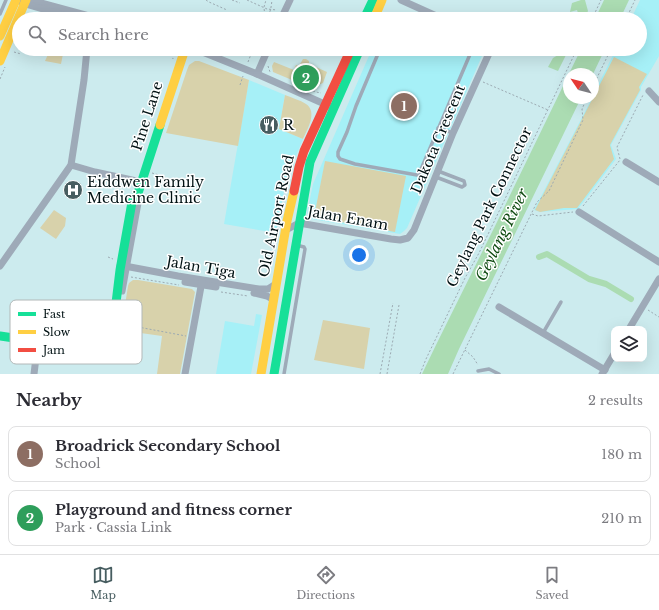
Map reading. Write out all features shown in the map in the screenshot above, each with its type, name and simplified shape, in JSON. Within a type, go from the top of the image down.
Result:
[{"type":"main road","points":[[367,12],[373,0]]},
{"type":"main road","points":[[377,12],[382,0]]},
{"type":"main road","points":[[14,12],[23,1]]},
{"type":"main road","points":[[19,12],[23,1]]},
{"type":"main road","points":[[0,36],[2,26],[12,14]]},
{"type":"main road","points":[[0,60],[12,29]]},
{"type":"main road","name":"Pine Lane","points":[[116,300],[132,202],[138,193],[154,138],[182,56]]},
{"type":"main road","name":"Old Airport Road","points":[[274,374],[298,223],[310,162],[348,56]]},
{"type":"main road","name":"Old Airport Road","points":[[261,374],[276,284],[299,167],[304,151],[330,107],[356,56]]},
{"type":"main road","name":"Pine Lane","points":[[0,336],[10,337]]},
{"type":"street","points":[[284,12],[290,0]]},
{"type":"street","points":[[401,0],[428,12]]},
{"type":"street","points":[[23,1],[56,12]]},
{"type":"street","points":[[23,1],[34,1],[74,12]]},
{"type":"street","points":[[0,266],[71,166],[86,56]]},
{"type":"street","points":[[212,56],[257,74],[330,107]]},
{"type":"street","points":[[257,74],[265,56]]},
{"type":"street","name":"Dakota Crescent","points":[[408,238],[414,230],[453,133],[488,56]]},
{"type":"street","points":[[649,91],[659,102]]},
{"type":"street","points":[[626,162],[659,182]]},
{"type":"street","points":[[71,166],[141,182]]},
{"type":"street","points":[[579,212],[659,262]]},
{"type":"street","name":"Jalan Enam","points":[[286,230],[298,223],[391,239],[400,240],[408,238]]},
{"type":"street","name":"Jalan Tiga","points":[[122,267],[258,294],[267,296],[274,300]]},
{"type":"street","points":[[631,326],[659,279]]},
{"type":"street","points":[[185,374],[201,283]]},
{"type":"street","name":"Jalan Tiga","points":[[201,283],[268,290],[276,284]]},
{"type":"street","points":[[499,307],[604,372],[611,359]]},
{"type":"street","points":[[34,374],[35,364]]},
{"type":"lane","points":[[0,14],[6,0]]},
{"type":"lane","points":[[377,56],[338,152],[338,156],[340,159],[355,164],[419,174],[469,56]]},
{"type":"lane","points":[[438,128],[453,133]]},
{"type":"lane","points":[[437,174],[463,179],[465,185],[462,187],[437,174]]},
{"type":"lane","points":[[284,374],[305,248],[295,245]]},
{"type":"lane","points":[[543,333],[561,302]]},
{"type":"lane","points":[[478,371],[488,369],[499,374]]},
{"type":"path","points":[[206,0],[227,10]]},
{"type":"path","points":[[232,0],[240,3]]},
{"type":"path","points":[[247,0],[267,9],[278,10]]},
{"type":"path","points":[[264,12],[266,0]]},
{"type":"path","points":[[270,12],[272,0]]},
{"type":"path","points":[[595,12],[601,0]]},
{"type":"path","points":[[629,12],[635,0]]},
{"type":"path","points":[[248,62],[250,56]]},
{"type":"path","name":"Geylang Park Connector","points":[[420,374],[465,278],[574,56]]},
{"type":"path","points":[[599,74],[608,56]]},
{"type":"path","points":[[240,85],[244,76]]},
{"type":"path","points":[[482,82],[548,110]]},
{"type":"path","points":[[532,214],[538,216],[579,212],[620,160],[617,147],[643,96],[649,91]]},
{"type":"path","points":[[453,374],[537,202],[549,191],[583,120],[582,109],[584,104]]},
{"type":"path","points":[[153,174],[159,175]]},
{"type":"path","points":[[108,257],[122,267]]},
{"type":"path","points":[[380,374],[393,303]]},
{"type":"path","points":[[387,374],[399,305]]},
{"type":"path","points":[[642,307],[659,317]]},
{"type":"path","points":[[142,328],[192,337]]},
{"type":"path","points":[[465,350],[473,357],[478,365],[478,371]]},
{"type":"shaded area","points":[[640,0],[659,0],[659,56],[611,145],[616,159],[578,209],[540,212],[534,210],[589,104],[599,104],[599,83],[612,56],[647,56],[647,12],[634,12]]},
{"type":"shaded area","points":[[47,56],[63,56],[61,64],[45,61]]},
{"type":"shaded area","points":[[369,56],[482,56],[407,228],[404,231],[400,234],[312,219],[307,213],[313,184]]},
{"type":"shaded area","points":[[614,57],[647,74],[610,145],[614,159],[577,208],[564,208],[540,212],[535,210],[590,104],[599,104],[599,86]]},
{"type":"shaded area","points":[[303,59],[309,61],[309,64],[327,72],[323,83],[311,88],[273,72],[272,66],[274,62],[294,70],[296,65],[299,66]]},
{"type":"shaded area","points":[[195,61],[199,61],[249,80],[238,146],[166,133],[189,65]]},
{"type":"shaded area","points":[[249,80],[285,95],[279,129],[303,139],[286,180],[276,233],[224,224]]},
{"type":"shaded area","points":[[285,95],[299,100],[309,107],[311,116],[309,126],[303,139],[279,129]]},
{"type":"shaded area","points":[[325,161],[406,176],[395,232],[314,217]]},
{"type":"shaded area","points":[[54,210],[66,218],[65,226],[56,239],[40,228]]},
{"type":"shaded area","points":[[133,280],[138,280],[192,289],[195,292],[180,374],[157,374],[162,336],[142,333],[142,300],[126,300],[129,283]]},
{"type":"shaded area","points":[[256,314],[262,315],[251,374],[216,374],[225,321],[254,326]]},
{"type":"shaded area","points":[[323,320],[370,328],[364,369],[314,360]]},
{"type":"water","points":[[585,0],[588,12],[578,12],[577,10],[570,12],[572,3]]},
{"type":"water","points":[[604,0],[629,0],[623,12],[598,12]]},
{"type":"water","points":[[556,56],[566,56],[558,71],[548,67],[553,58]]},
{"type":"water","name":"Geylang River","points":[[578,56],[602,56],[596,68],[572,68]]},
{"type":"water","name":"Geylang River","points":[[563,86],[563,104],[578,104],[448,374],[422,374]]},
{"type":"waterway","points":[[539,257],[547,254],[589,279],[606,284],[631,299]]},
{"type":"traffic: fast","points":[[367,12],[373,0]]},
{"type":"traffic: fast","points":[[274,374],[310,162],[357,56]]},
{"type":"traffic: fast","points":[[116,300],[132,202],[138,193],[160,125]]},
{"type":"traffic: fast","points":[[0,336],[10,337]]},
{"type":"traffic: slow","points":[[0,36],[16,0]]},
{"type":"traffic: slow","points":[[21,12],[26,0]]},
{"type":"traffic: slow","points":[[377,12],[382,0]]},
{"type":"traffic: slow","points":[[0,61],[12,33]]},
{"type":"traffic: slow","points":[[160,125],[183,56]]},
{"type":"traffic: slow","points":[[261,374],[287,221],[294,191]]},
{"type":"traffic: jam","points":[[294,191],[304,151],[348,56]]},
{"type":"place","name":"Playground and fitness corner","points":[[306,78]]},
{"type":"place","name":"Broadrick Secondary School","points":[[404,106]]},
{"type":"place","name":"R","points":[[269,125]]},
{"type":"place","name":"Eiddwen Family Medicine Clinic","points":[[73,190]]}]
